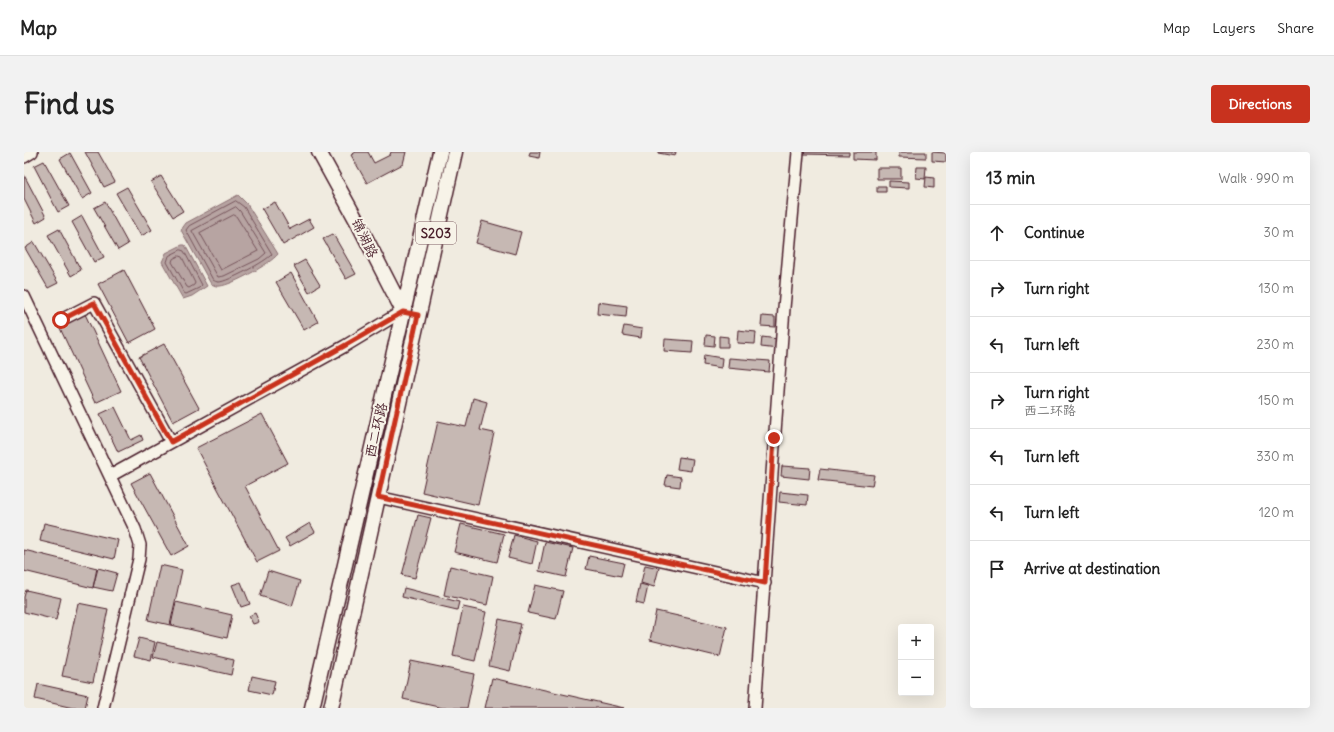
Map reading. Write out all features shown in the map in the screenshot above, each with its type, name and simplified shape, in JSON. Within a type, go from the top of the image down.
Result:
[{"type":"main road","name":"锦湖路","points":[[319,152],[358,223],[403,312]]},
{"type":"main road","name":"西二环路","points":[[312,708],[440,152]]},
{"type":"main road","name":"西二环路","points":[[331,708],[455,152]]},
{"type":"main road","points":[[403,312],[418,315]]},
{"type":"main road","points":[[361,495],[378,497]]},
{"type":"street","points":[[24,157],[32,152]]},
{"type":"street","points":[[755,708],[784,316],[798,152]]},
{"type":"street","points":[[24,296],[135,529],[140,544],[139,559],[103,708]]},
{"type":"street","points":[[61,320],[94,303],[171,442]]},
{"type":"street","points":[[110,476],[338,350],[403,312]]},
{"type":"street","points":[[378,497],[765,583]]},
{"type":"water","points":[[238,195],[247,204],[278,254],[267,263],[242,278],[226,285],[217,286],[211,284],[181,230],[186,223]]},
{"type":"water","points":[[185,245],[207,286],[192,296],[183,299],[162,262],[166,253]]},
{"type":"building","points":[[85,152],[98,152],[115,182],[104,187]]},
{"type":"building","points":[[356,152],[368,152],[374,163],[390,155],[391,152],[406,152],[403,164],[367,183],[351,155]]},
{"type":"building","points":[[530,152],[540,152],[539,158],[529,156]]},
{"type":"building","points":[[658,152],[676,152],[675,156]]},
{"type":"building","points":[[803,152],[849,152],[849,155],[803,154]]},
{"type":"building","points":[[853,152],[876,152],[876,160],[853,159]]},
{"type":"building","points":[[899,152],[926,152],[926,158],[899,157]]},
{"type":"building","points":[[932,152],[946,153],[946,162],[932,161]]},
{"type":"building","points":[[70,153],[92,193],[82,199],[60,159]]},
{"type":"building","points":[[44,161],[69,206],[58,212],[34,166]]},
{"type":"building","points":[[917,167],[926,167],[925,179],[916,178]]},
{"type":"building","points":[[877,168],[901,168],[901,179],[877,179]]},
{"type":"building","points":[[24,175],[46,217],[36,223],[24,199]]},
{"type":"building","points":[[161,176],[183,211],[173,217],[151,182]]},
{"type":"building","points":[[926,177],[934,178],[934,188],[925,187]]},
{"type":"building","points":[[889,181],[909,182],[909,188],[889,187]]},
{"type":"building","points":[[877,186],[886,186],[886,192],[877,192]]},
{"type":"building","points":[[127,187],[152,230],[141,236],[116,193]]},
{"type":"building","points":[[105,202],[128,244],[118,250],[94,208]]},
{"type":"building","points":[[275,202],[290,229],[309,219],[314,227],[283,245],[262,209]]},
{"type":"building","points":[[82,216],[104,257],[94,262],[72,222]]},
{"type":"building","points":[[482,221],[521,232],[515,254],[476,243]]},
{"type":"building","points":[[59,229],[81,270],[71,276],[48,235]]},
{"type":"building","points":[[333,234],[356,274],[346,279],[323,239]]},
{"type":"building","points":[[34,242],[58,283],[48,288],[25,248]]},
{"type":"building","points":[[305,260],[320,285],[309,292],[294,266]]},
{"type":"building","points":[[124,270],[155,329],[129,343],[98,284]]},
{"type":"building","points":[[291,273],[318,322],[304,330],[276,282]]},
{"type":"building","points":[[598,302],[627,306],[626,317],[597,314]]},
{"type":"building","points":[[85,314],[121,391],[95,403],[59,326]]},
{"type":"building","points":[[762,316],[775,317],[775,327],[761,326]]},
{"type":"building","points":[[624,326],[642,329],[641,338],[622,335]]},
{"type":"building","points":[[738,330],[756,332],[755,344],[737,343]]},
{"type":"building","points":[[706,335],[715,336],[714,346],[705,345]]},
{"type":"building","points":[[719,336],[728,337],[728,347],[719,347]]},
{"type":"building","points":[[762,337],[778,339],[778,349],[761,347]]},
{"type":"building","points":[[665,339],[693,341],[692,353],[664,351]]},
{"type":"building","points":[[164,344],[199,408],[173,422],[139,357]]},
{"type":"building","points":[[704,355],[722,358],[721,368],[703,365]]},
{"type":"building","points":[[729,358],[770,361],[769,372],[728,368]]},
{"type":"building","points":[[473,398],[487,402],[480,430],[494,433],[478,505],[422,492],[438,421],[466,427]]},
{"type":"building","points":[[115,407],[131,440],[141,435],[143,440],[118,452],[100,414]]},
{"type":"building","points":[[262,414],[288,463],[245,486],[279,551],[257,562],[196,448]]},
{"type":"building","points":[[679,457],[693,459],[691,471],[677,469]]},
{"type":"building","points":[[782,466],[810,468],[809,479],[781,476]]},
{"type":"building","points":[[820,469],[874,475],[872,486],[818,480]]},
{"type":"building","points":[[150,473],[189,546],[171,556],[131,483]]},
{"type":"building","points":[[667,475],[681,477],[680,487],[665,485]]},
{"type":"building","points":[[780,492],[808,495],[807,505],[779,502]]},
{"type":"building","points":[[418,515],[431,518],[415,578],[402,575]]},
{"type":"building","points":[[44,523],[118,540],[114,559],[40,541]]},
{"type":"building","points":[[310,523],[315,532],[290,546],[285,538]]},
{"type":"building","points":[[461,524],[504,534],[497,562],[454,552]]},
{"type":"building","points":[[514,535],[537,541],[532,564],[508,558]]},
{"type":"building","points":[[545,542],[573,548],[566,577],[539,571]]},
{"type":"building","points":[[24,550],[97,568],[93,588],[24,571]]},
{"type":"building","points":[[589,556],[624,563],[621,576],[586,569]]},
{"type":"building","points":[[160,565],[182,570],[170,625],[148,620]]},
{"type":"building","points":[[645,565],[659,568],[654,587],[641,583]]},
{"type":"building","points":[[450,566],[493,576],[487,605],[444,595]]},
{"type":"building","points":[[98,568],[117,573],[112,591],[93,587]]},
{"type":"building","points":[[268,571],[300,581],[292,606],[260,596]]},
{"type":"building","points":[[241,582],[250,604],[241,607],[232,585]]},
{"type":"building","points":[[640,584],[648,586],[644,604],[636,602]]},
{"type":"building","points":[[535,585],[563,591],[556,619],[528,613]]},
{"type":"building","points":[[404,588],[459,602],[457,610],[402,597]]},
{"type":"building","points":[[26,590],[61,598],[56,620],[24,612],[24,597]]},
{"type":"building","points":[[176,602],[232,615],[227,638],[171,625]]},
{"type":"building","points":[[78,603],[108,609],[93,682],[62,676]]},
{"type":"building","points":[[463,607],[486,612],[475,661],[453,656]]},
{"type":"building","points":[[656,611],[727,627],[720,657],[650,640]]},
{"type":"building","points":[[255,613],[259,622],[253,624],[249,616]]},
{"type":"building","points":[[499,619],[521,624],[510,671],[489,666]]},
{"type":"building","points":[[139,638],[155,642],[151,660],[134,656]]},
{"type":"building","points":[[157,642],[234,660],[231,675],[153,657]]},
{"type":"building","points":[[411,661],[474,674],[467,708],[443,708],[403,699]]},
{"type":"building","points":[[252,676],[275,681],[272,695],[249,690]]},
{"type":"building","points":[[492,678],[624,708],[485,708]]},
{"type":"building","points":[[38,684],[88,695],[85,708],[73,708],[35,699]]},
{"type":"route","points":[[61,320],[94,303],[171,442],[403,312],[418,315],[378,497],[765,583],[774,438]]}]
